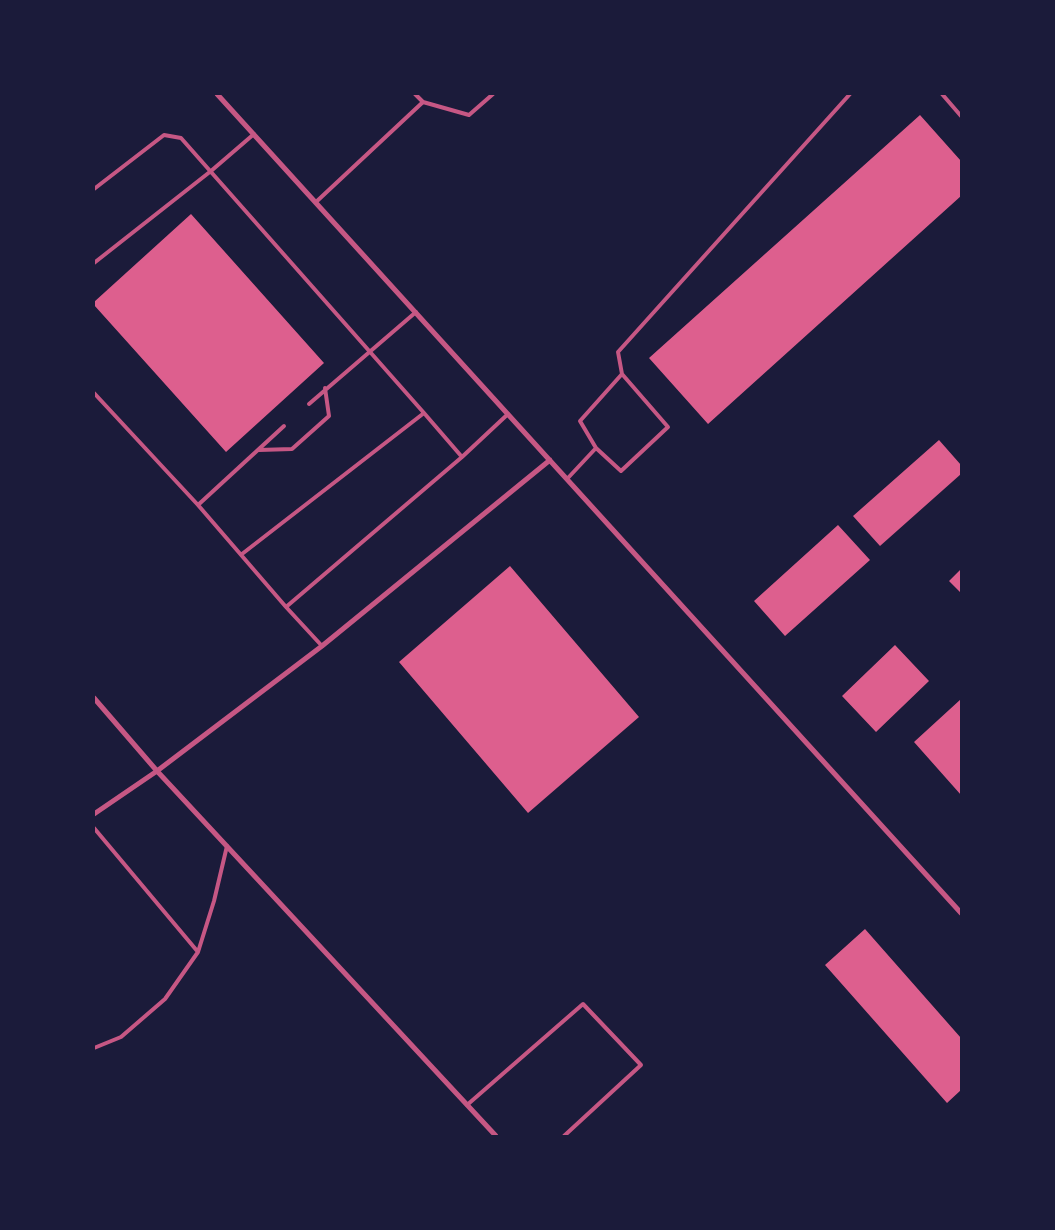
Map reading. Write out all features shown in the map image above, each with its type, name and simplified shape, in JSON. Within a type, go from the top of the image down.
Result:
[{"type":"street","points":[[217,94],[961,913]]},
{"type":"street","points":[[94,814],[157,771],[322,646],[550,460]]},
{"type":"street","points":[[94,698],[157,771],[496,1136]]},
{"type":"lane","points":[[415,94],[423,102],[469,115],[493,94]]},
{"type":"lane","points":[[622,374],[580,421],[596,448],[621,471],[668,427],[622,374],[618,352],[850,94]]},
{"type":"lane","points":[[942,94],[961,116]]},
{"type":"lane","points":[[316,202],[423,102]]},
{"type":"lane","points":[[94,263],[211,171],[254,134]]},
{"type":"lane","points":[[94,189],[164,135],[181,138],[462,457]]},
{"type":"lane","points":[[309,404],[325,388],[416,312]]},
{"type":"lane","points":[[259,450],[292,449],[329,416],[325,388]]},
{"type":"lane","points":[[94,393],[198,505],[322,646]]},
{"type":"lane","points":[[242,554],[424,413]]},
{"type":"lane","points":[[286,606],[462,457],[508,414]]},
{"type":"lane","points":[[198,505],[284,426]]},
{"type":"lane","points":[[567,479],[596,448]]},
{"type":"lane","points":[[94,828],[198,952]]},
{"type":"lane","points":[[94,1048],[121,1037],[164,999],[198,952],[214,901],[227,846]]},
{"type":"lane","points":[[467,1105],[583,1004],[641,1065],[564,1136]]},
{"type":"building","points":[[920,115],[961,161],[961,196],[708,424],[649,358]]},
{"type":"building","points":[[191,214],[324,363],[226,452],[94,305],[94,302]]},
{"type":"building","points":[[939,440],[961,465],[961,474],[880,546],[853,516]]},
{"type":"building","points":[[838,525],[870,560],[785,636],[754,601]]},
{"type":"building","points":[[510,566],[639,717],[528,813],[399,662]]},
{"type":"building","points":[[961,569],[961,593],[949,581]]},
{"type":"building","points":[[895,645],[929,681],[876,732],[842,696]]},
{"type":"building","points":[[961,699],[961,795],[914,742]]},
{"type":"building","points":[[865,929],[961,1038],[961,1090],[947,1103],[825,965]]}]
